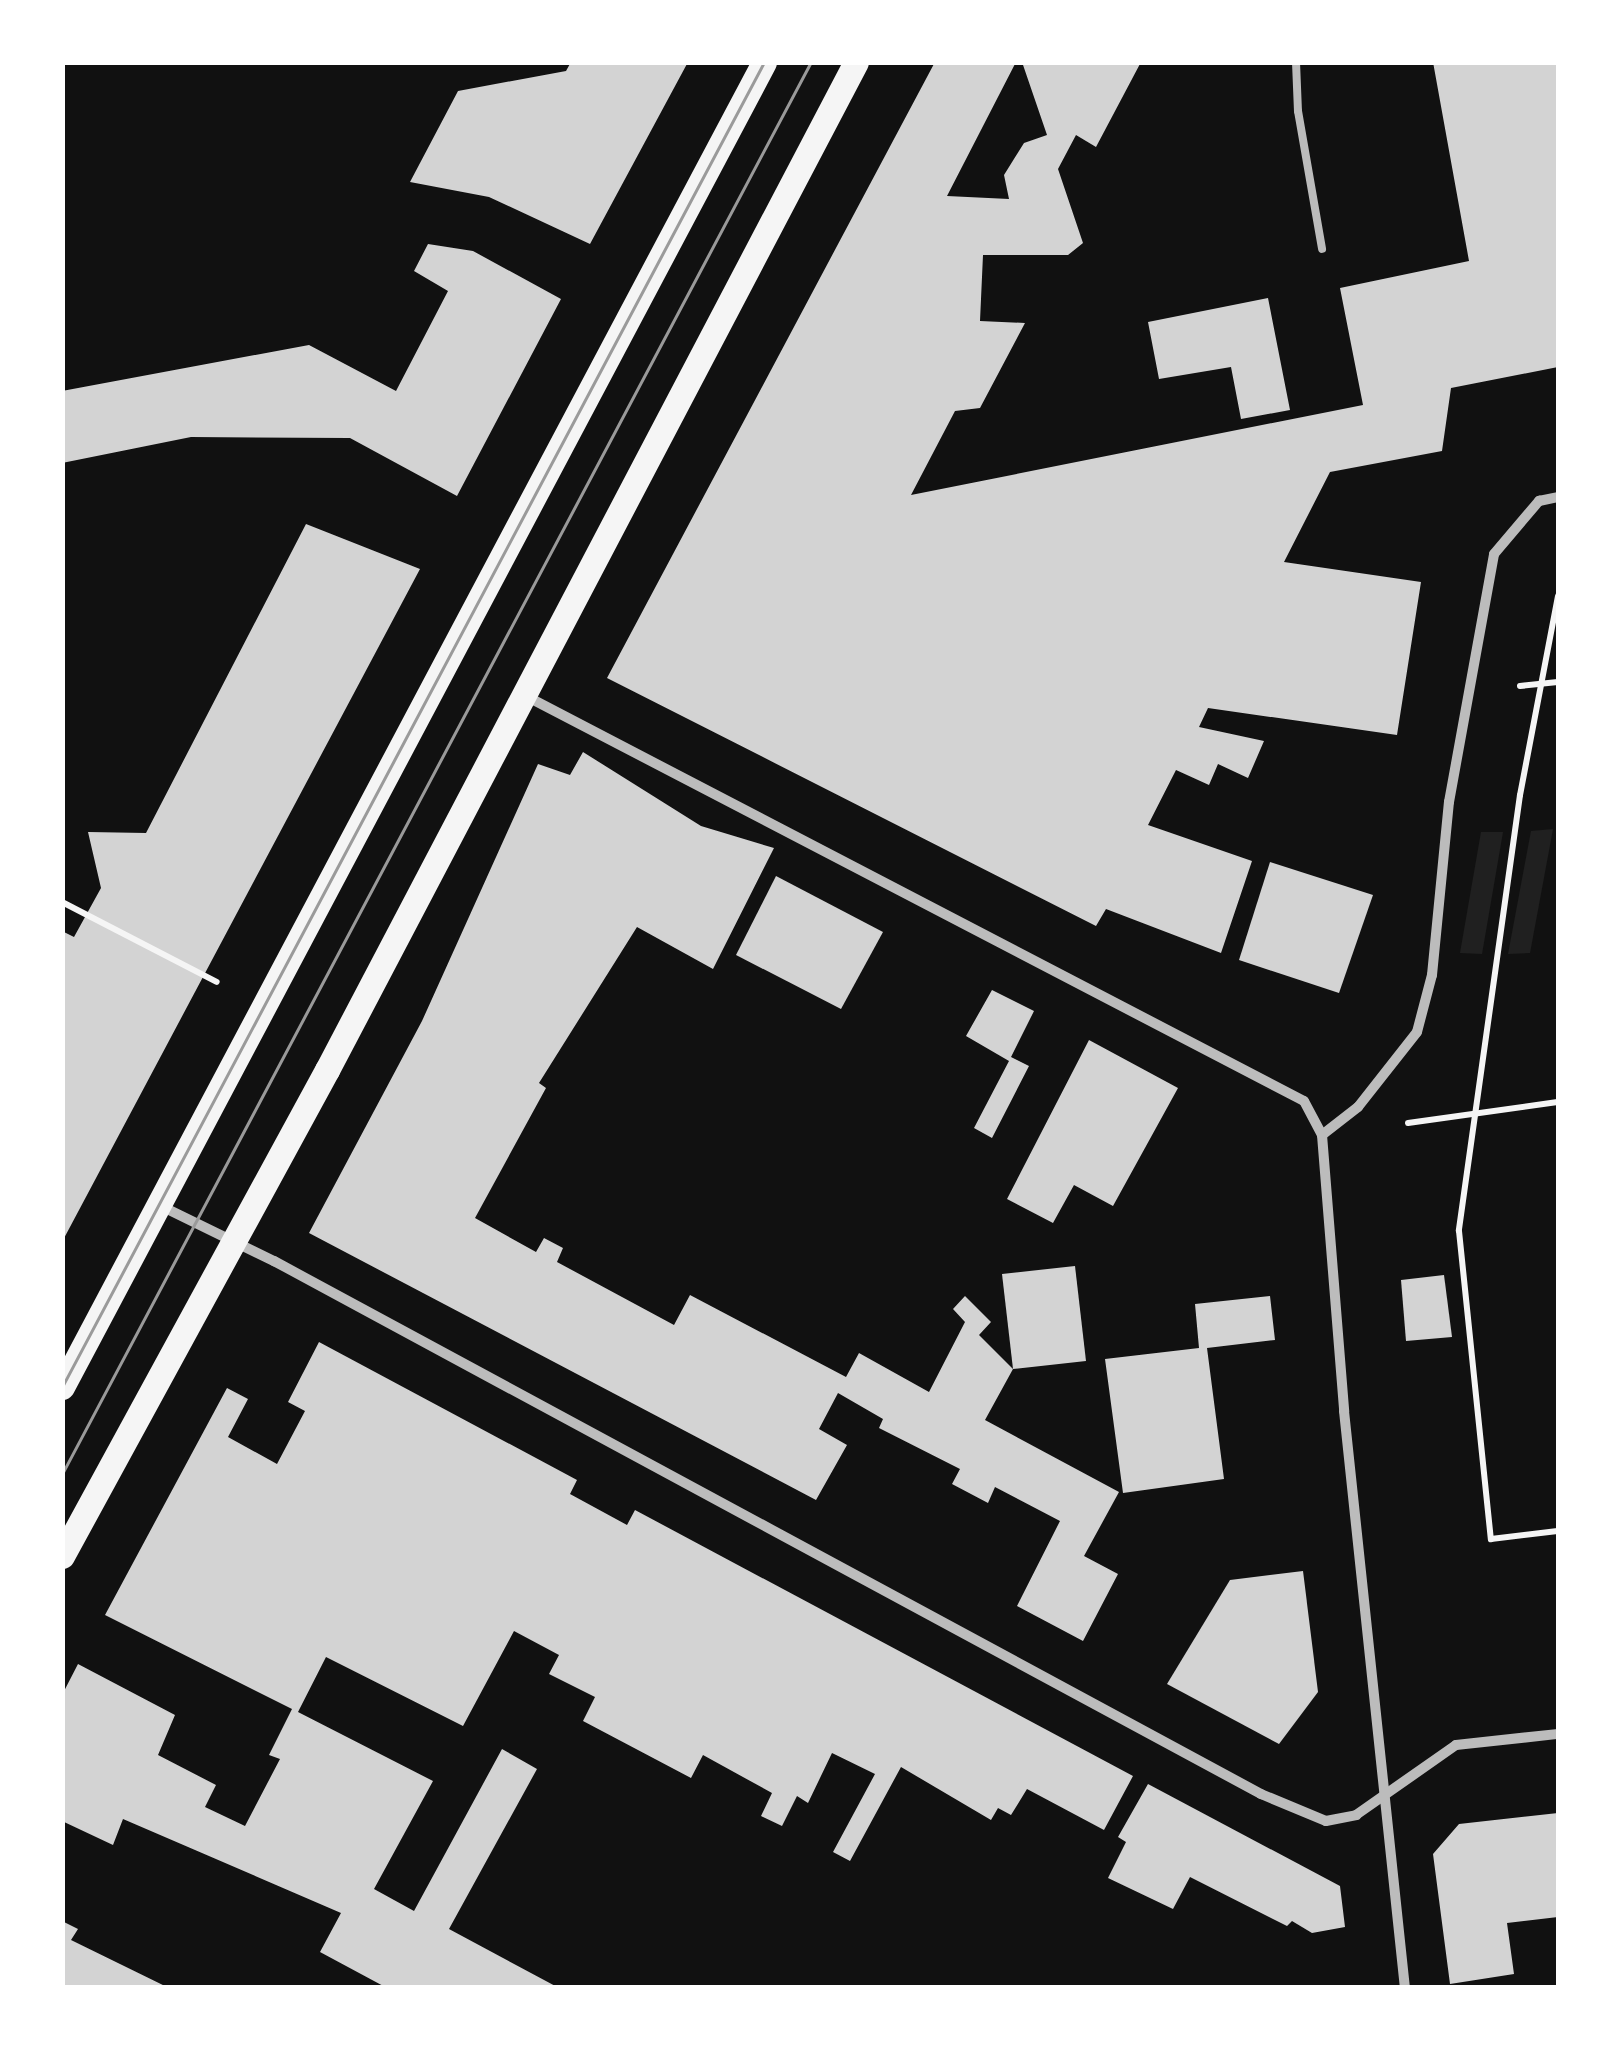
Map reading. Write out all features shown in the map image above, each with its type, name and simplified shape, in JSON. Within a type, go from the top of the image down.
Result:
[{"type":"main road","points":[[62,1387],[764,62]]},
{"type":"main road","points":[[62,1556],[230,1241],[328,1070],[856,62]]},
{"type":"street","points":[[1322,1135],[1358,1107],[1417,1032],[1432,976],[1449,802],[1494,554],[1539,501],[1558,497]]},
{"type":"street","points":[[522,694],[1304,1101],[1322,1135],[1382,1798],[1405,1988]]},
{"type":"street","points":[[160,1205],[1261,1794],[1326,1822],[1356,1815],[1456,1745],[1558,1734]]},
{"type":"lane","points":[[1296,62],[1298,111],[1322,249]]},
{"type":"path","points":[[1558,596],[1523,776],[1458,1231],[1490,1539],[1558,1531]]},
{"type":"path","points":[[62,902],[225,986]]},
{"type":"path","points":[[1322,1135],[1558,1102]]},
{"type":"shaded area","points":[[1553,829],[1530,953],[1508,954],[1531,831]]},
{"type":"shaded area","points":[[1481,832],[1503,832],[1482,954],[1460,953]]},
{"type":"building","points":[[571,62],[688,62],[590,244],[489,197],[410,182],[458,91],[566,71]]},
{"type":"building","points":[[935,62],[1016,62],[947,196],[1009,199],[1004,175],[1024,143],[1047,135],[1022,62],[1141,62],[1096,147],[1076,135],[1058,169],[1083,243],[1068,255],[983,255],[980,321],[1025,323],[980,408],[955,411],[911,495],[1363,405],[1340,288],[1469,261],[1433,62],[1558,62],[1558,367],[1451,388],[1442,451],[1330,472],[1284,562],[1421,582],[1397,735],[1208,708],[1199,727],[1264,741],[1248,778],[1218,764],[1209,785],[1176,770],[1148,825],[1252,861],[1221,953],[1106,909],[1096,926],[607,678]]},
{"type":"building","points":[[428,244],[473,251],[561,299],[457,496],[350,438],[191,437],[62,463],[62,391],[309,345],[396,391],[448,291],[414,271]]},
{"type":"building","points":[[1268,298],[1290,410],[1241,419],[1231,367],[1159,379],[1148,322]]},
{"type":"building","points":[[306,524],[420,569],[62,1242],[62,931],[74,937],[101,888],[88,832],[146,833]]},
{"type":"building","points":[[583,752],[701,826],[774,848],[713,969],[637,927],[539,1083],[546,1088],[475,1218],[536,1252],[544,1238],[563,1248],[557,1262],[674,1325],[690,1295],[846,1377],[859,1353],[929,1392],[965,1322],[953,1309],[965,1296],[991,1322],[979,1335],[1013,1369],[985,1420],[1119,1492],[1084,1556],[1118,1574],[1083,1641],[1017,1606],[1060,1521],[995,1487],[988,1503],[952,1484],[960,1469],[879,1428],[883,1419],[838,1393],[819,1429],[847,1445],[816,1500],[309,1233],[422,1021],[538,764],[570,775]]},
{"type":"building","points":[[1270,862],[1373,895],[1339,993],[1239,960]]},
{"type":"building","points":[[776,876],[883,932],[841,1009],[736,955]]},
{"type":"building","points":[[992,990],[1034,1011],[1011,1057],[1029,1066],[992,1138],[974,1128],[1009,1061],[966,1036]]},
{"type":"building","points":[[1089,1040],[1178,1088],[1113,1206],[1074,1185],[1053,1223],[1007,1199]]},
{"type":"building","points":[[1075,1266],[1086,1361],[1013,1369],[1002,1274]]},
{"type":"building","points":[[1444,1275],[1452,1337],[1406,1341],[1401,1280]]},
{"type":"building","points":[[1270,1296],[1275,1340],[1207,1348],[1224,1479],[1123,1493],[1105,1359],[1199,1348],[1195,1304]]},
{"type":"building","points":[[319,1342],[577,1480],[570,1494],[627,1525],[635,1510],[1133,1776],[1104,1830],[1027,1789],[1011,1815],[998,1808],[991,1820],[901,1767],[850,1861],[833,1852],[875,1774],[832,1753],[808,1803],[797,1796],[782,1826],[761,1816],[772,1793],[703,1755],[691,1778],[583,1721],[595,1697],[549,1674],[559,1655],[514,1631],[463,1726],[326,1657],[298,1712],[433,1781],[374,1889],[414,1911],[502,1749],[537,1769],[449,1929],[559,1988],[387,1988],[320,1952],[341,1913],[123,1819],[113,1845],[62,1821],[62,1695],[78,1664],[175,1715],[158,1755],[216,1785],[205,1807],[245,1826],[280,1759],[269,1755],[292,1709],[105,1615],[227,1388],[248,1399],[228,1437],[277,1464],[305,1411],[288,1402]]},
{"type":"building","points":[[1303,1571],[1318,1692],[1279,1744],[1167,1684],[1230,1580]]},
{"type":"building","points":[[1148,1784],[1340,1886],[1345,1927],[1312,1933],[1292,1921],[1287,1926],[1190,1877],[1173,1909],[1108,1878],[1126,1842],[1118,1837]]},
{"type":"building","points":[[1558,1813],[1558,1917],[1507,1923],[1514,1974],[1450,1984],[1433,1854],[1459,1824]]},
{"type":"building","points":[[62,1921],[78,1929],[71,1940],[169,1988],[62,1988]]},
{"type":"tram line","points":[[62,1387],[764,62]]},
{"type":"tram line","points":[[62,1474],[811,62]]}]
